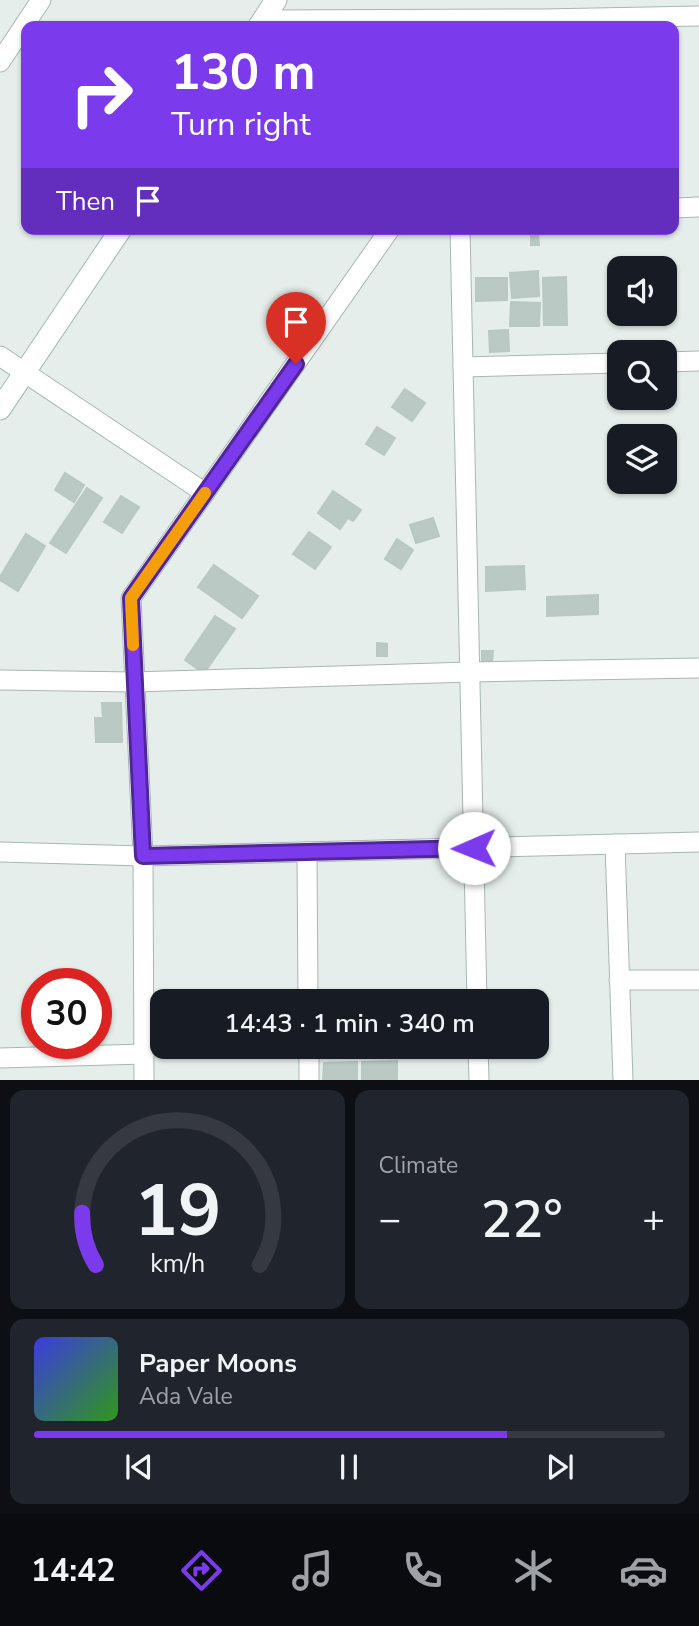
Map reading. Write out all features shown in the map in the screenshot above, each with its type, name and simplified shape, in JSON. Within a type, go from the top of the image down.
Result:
[{"type":"street","points":[[27,21],[41,0]]},
{"type":"street","points":[[262,21],[276,0]]},
{"type":"street","points":[[542,21],[556,0]]},
{"type":"street","points":[[586,21],[699,16]]},
{"type":"street","points":[[0,62],[21,30]]},
{"type":"street","points":[[679,208],[699,207]]},
{"type":"street","points":[[0,409],[117,235]]},
{"type":"street","points":[[144,1080],[143,856],[131,598],[386,235]]},
{"type":"street","points":[[460,235],[477,989]]},
{"type":"street","points":[[0,356],[205,493]]},
{"type":"street","points":[[677,362],[699,361]]},
{"type":"street","points":[[463,367],[607,363]]},
{"type":"street","points":[[0,680],[134,682],[699,668]]},
{"type":"street","points":[[0,852],[143,856],[699,842]]},
{"type":"street","points":[[615,844],[623,1080]]},
{"type":"street","points":[[307,852],[308,989]]},
{"type":"street","points":[[620,980],[699,980]]},
{"type":"street","points":[[0,1058],[144,1054]]},
{"type":"street","points":[[309,1059],[309,1080]]},
{"type":"street","points":[[478,1059],[479,1080]]},
{"type":"building","points":[[531,235],[538,235],[539,245],[531,245]]},
{"type":"building","points":[[538,271],[539,296],[512,298],[510,273]]},
{"type":"building","points":[[566,277],[567,325],[544,325],[543,278]]},
{"type":"building","points":[[476,278],[507,278],[507,300],[476,301]]},
{"type":"building","points":[[511,302],[540,303],[539,326],[510,326]]},
{"type":"building","points":[[508,330],[509,351],[490,352],[489,331]]},
{"type":"building","points":[[405,389],[425,403],[412,421],[392,407]]},
{"type":"building","points":[[377,427],[395,438],[384,455],[366,444]]},
{"type":"building","points":[[65,473],[84,485],[74,502],[55,490]]},
{"type":"building","points":[[87,488],[102,498],[66,553],[50,543]]},
{"type":"building","points":[[333,491],[361,510],[353,521],[348,518],[340,529],[318,513]]},
{"type":"building","points":[[121,496],[139,507],[122,533],[104,522]]},
{"type":"building","points":[[433,518],[439,536],[416,543],[410,525]]},
{"type":"building","points":[[309,532],[331,547],[315,569],[293,554]]},
{"type":"building","points":[[26,534],[45,546],[18,591],[0,580],[0,577]]},
{"type":"building","points":[[397,539],[413,550],[401,569],[385,559]]},
{"type":"building","points":[[214,565],[258,596],[242,618],[198,587]]},
{"type":"building","points":[[524,566],[525,589],[486,591],[486,567]]},
{"type":"building","points":[[598,595],[598,614],[547,616],[547,597]]},
{"type":"building","points":[[215,616],[235,629],[204,673],[185,660]]},
{"type":"building","points":[[377,643],[387,644],[387,656],[377,656]]},
{"type":"building","points":[[482,651],[493,651],[492,662],[482,661]]},
{"type":"building","points":[[102,703],[121,703],[122,742],[96,742],[95,718],[103,718]]},
{"type":"building","points":[[397,1061],[397,1080],[362,1080],[362,1062]]},
{"type":"building","points":[[357,1062],[357,1080],[323,1080],[324,1063]]},
{"type":"slow traffic","points":[[133,645],[131,598],[205,493]]},
{"type":"route","points":[[296,364],[131,598],[143,856],[474,848]]}]
